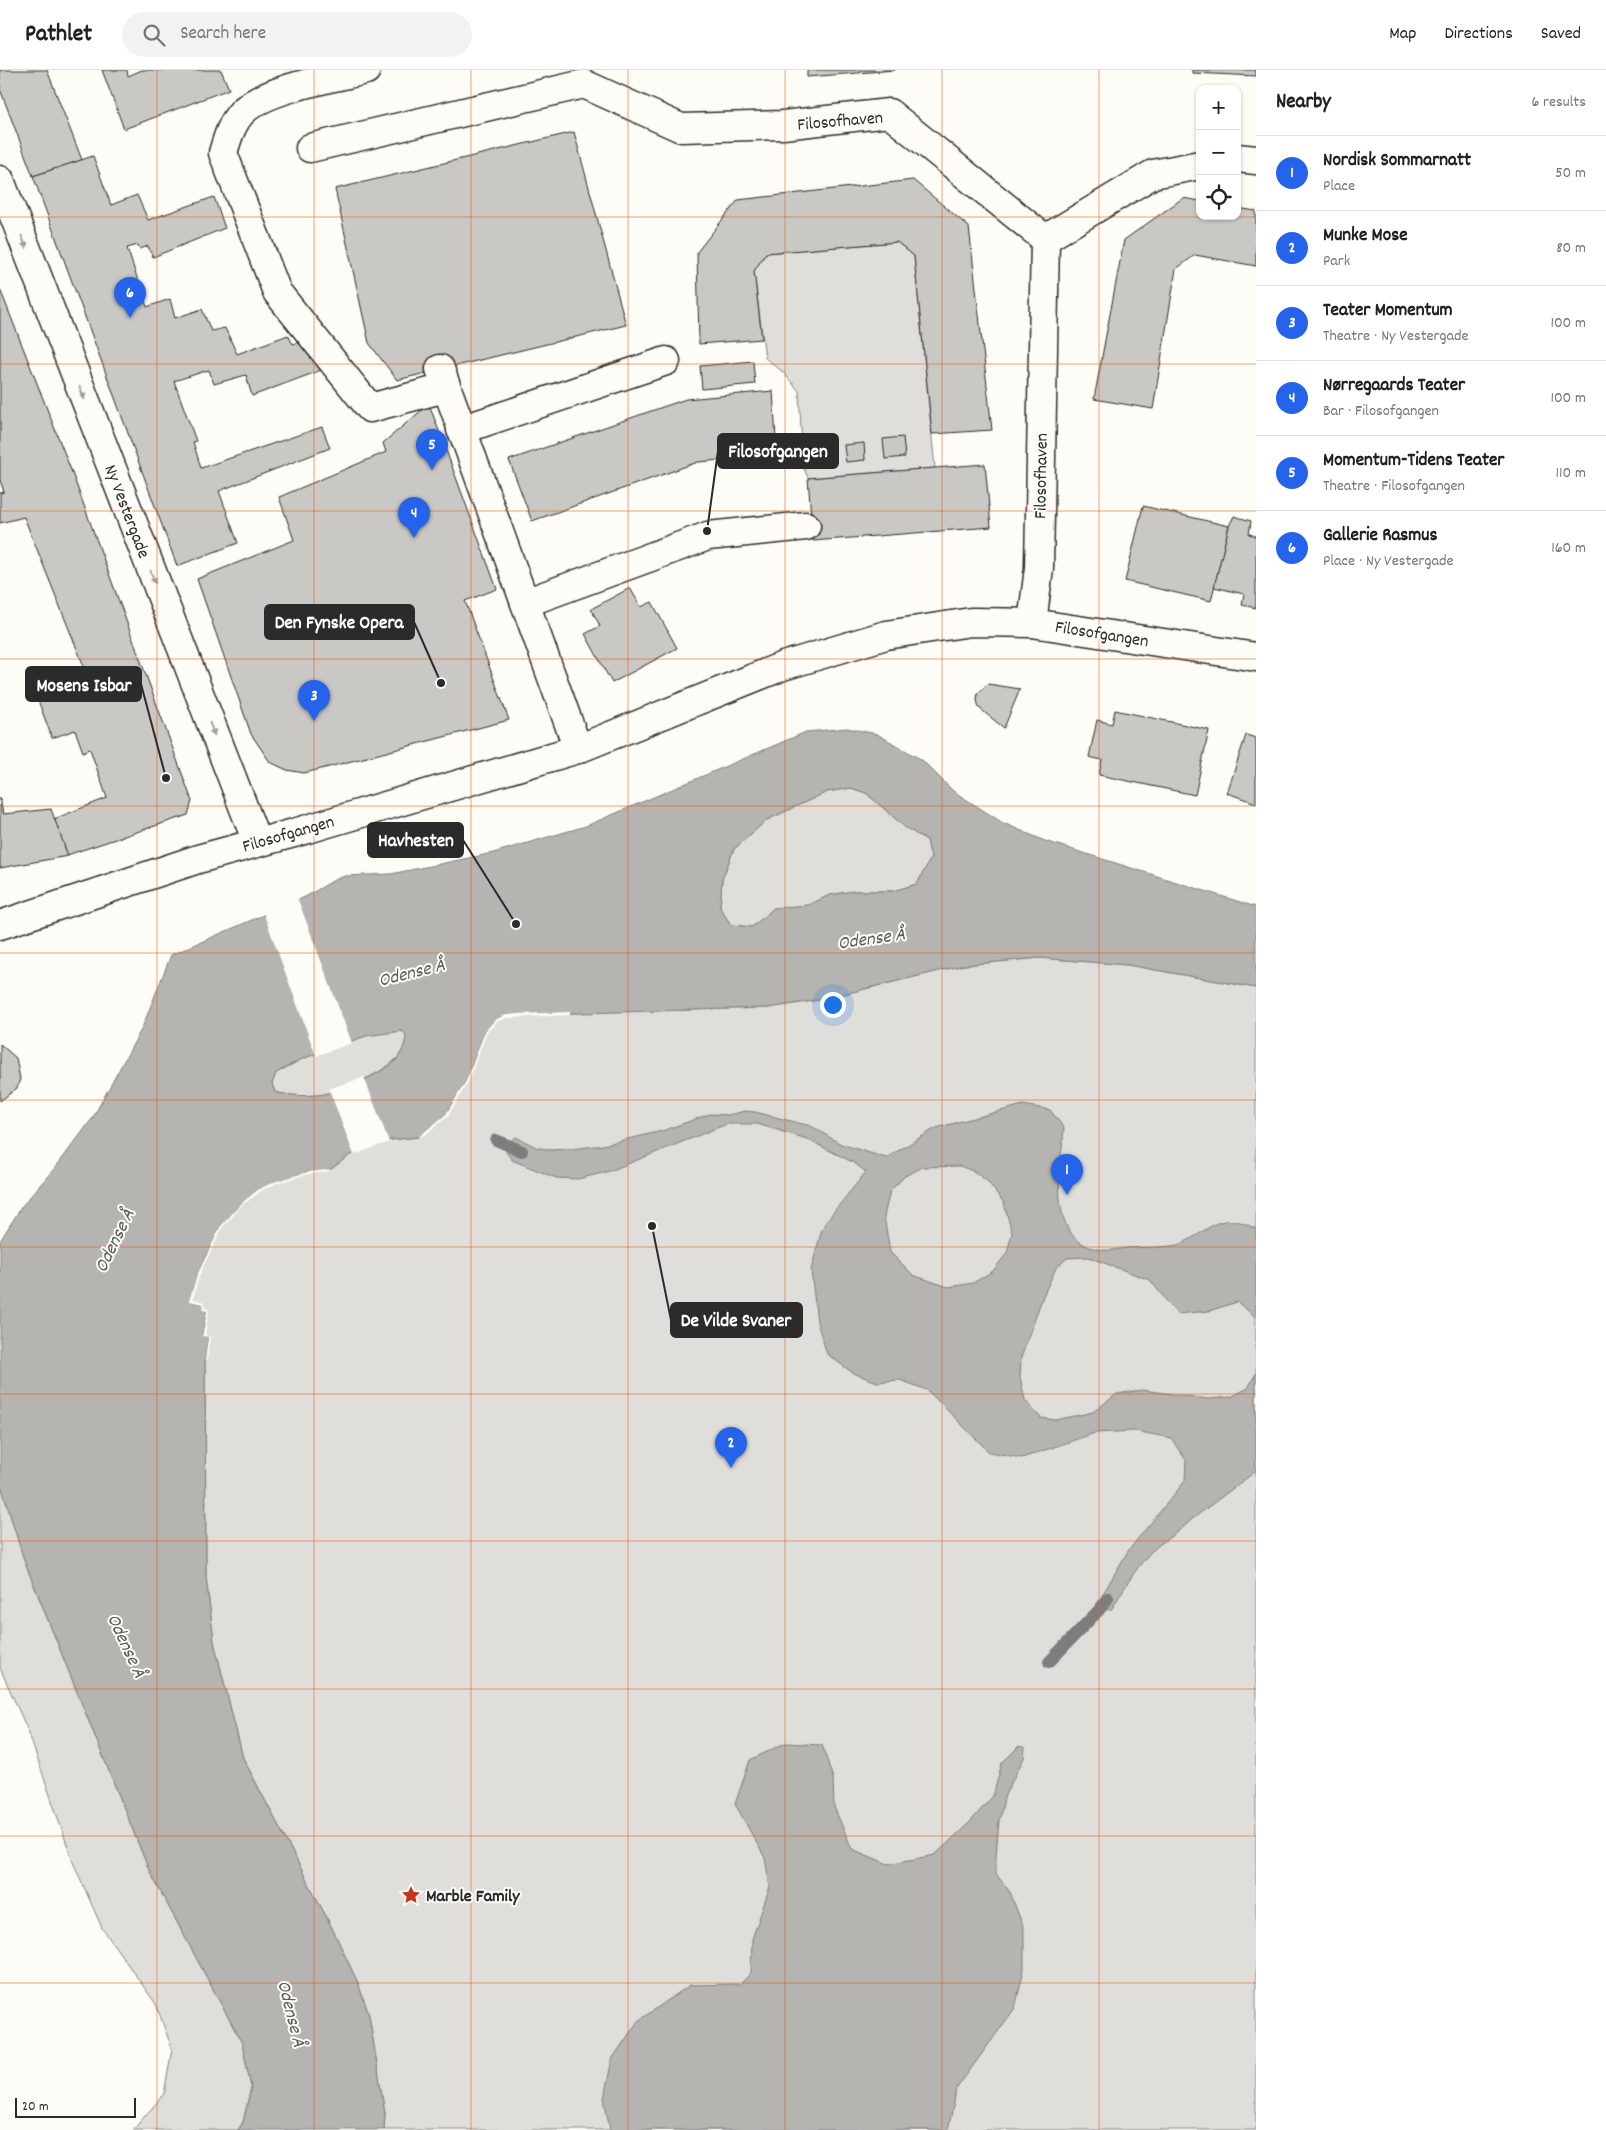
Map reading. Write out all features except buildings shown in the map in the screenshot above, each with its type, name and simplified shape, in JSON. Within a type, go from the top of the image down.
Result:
[{"type":"street","points":[[366,70],[274,92],[242,112],[229,133],[223,153],[277,292],[370,408],[442,379],[578,748]]},
{"type":"street","name":"Filosofhaven","points":[[310,148],[584,84],[681,128],[783,125],[889,113],[1045,239],[1039,568],[1032,623]]},
{"type":"street","points":[[1241,158],[1256,160]]},
{"type":"street","points":[[1045,239],[1153,174],[1196,166]]},
{"type":"street","name":"Ny Vestergade","points":[[0,180],[257,842]]},
{"type":"street","points":[[461,430],[666,361]]},
{"type":"street","points":[[525,603],[708,536],[806,526]]},
{"type":"street","name":"Filosofgangen","points":[[0,925],[198,859],[578,748],[783,666],[886,636],[971,622],[1032,623],[1256,657]]},
{"type":"shaded area","points":[[897,242],[914,256],[935,468],[808,478],[803,466],[799,391],[783,372],[765,358],[754,271],[766,253]]},
{"type":"shaded area","points":[[851,788],[866,793],[906,828],[927,840],[931,858],[917,884],[893,891],[853,891],[830,895],[808,905],[774,908],[752,927],[731,925],[720,908],[722,879],[734,849],[767,820],[827,792]]},
{"type":"shaded area","points":[[1040,958],[1128,965],[1256,988],[1256,2130],[384,2130],[385,2114],[369,2015],[358,1983],[331,1926],[243,1758],[214,1642],[206,1577],[205,1360],[208,1337],[202,1336],[207,1311],[202,1310],[189,1301],[197,1275],[220,1227],[259,1189],[307,1172],[331,1169],[350,1155],[391,1140],[418,1137],[477,1054],[485,1031],[495,1020],[517,1014],[768,1008],[819,1000],[964,965]]},
{"type":"shaded area","points":[[402,1031],[406,1038],[398,1057],[381,1071],[359,1082],[337,1091],[318,1095],[296,1095],[275,1092],[272,1084],[276,1073],[302,1059],[366,1035]]},
{"type":"shaded area","points":[[0,1482],[25,1563],[149,1870],[242,2043],[251,2087],[243,2122],[238,2130],[133,2130],[164,2094],[172,2049],[156,2004],[102,1928],[73,1862],[28,1731],[0,1668]]},
{"type":"water","name":"Odense Å","points":[[847,728],[877,734],[922,760],[953,791],[1003,823],[1045,841],[1256,907],[1256,988],[1128,965],[1040,958],[964,965],[819,1000],[768,1008],[505,1015],[485,1031],[466,1081],[446,1114],[418,1137],[391,1140],[350,1155],[331,1169],[307,1172],[259,1189],[220,1227],[197,1275],[190,1301],[203,1304],[202,1310],[207,1310],[202,1335],[208,1337],[205,1360],[206,1577],[214,1642],[243,1758],[331,1926],[358,1983],[369,2015],[385,2114],[384,2130],[238,2130],[243,2122],[251,2087],[242,2043],[149,1870],[25,1563],[0,1482],[0,1241],[22,1206],[59,1163],[92,1119],[142,1028],[171,955],[305,897],[336,879],[345,876],[391,874],[493,853],[586,826],[806,732]],"holes":[[[851,788],[866,793],[906,828],[927,840],[931,858],[917,884],[893,891],[853,891],[830,895],[808,905],[774,908],[752,927],[731,925],[720,908],[722,879],[734,849],[767,820],[827,792]],[[402,1031],[406,1038],[396,1060],[370,1077],[337,1091],[318,1095],[296,1095],[275,1092],[272,1084],[276,1073],[302,1059],[366,1036]]]},
{"type":"water","points":[[1023,1105],[1050,1110],[1064,1128],[1060,1202],[1064,1220],[1072,1234],[1085,1245],[1112,1250],[1175,1245],[1191,1239],[1224,1221],[1243,1223],[1256,1229],[1256,1317],[1237,1302],[1209,1311],[1177,1314],[1150,1280],[1088,1257],[1067,1258],[1056,1268],[1043,1296],[1021,1358],[1020,1377],[1025,1400],[1041,1418],[1056,1420],[1093,1412],[1117,1394],[1142,1390],[1208,1399],[1231,1397],[1248,1388],[1256,1373],[1256,1471],[1153,1550],[1128,1582],[1111,1610],[1097,1609],[1097,1604],[1128,1551],[1185,1481],[1186,1460],[1171,1438],[1135,1431],[1095,1433],[1022,1458],[989,1452],[927,1390],[900,1380],[877,1382],[853,1373],[827,1354],[817,1322],[811,1270],[822,1229],[827,1220],[866,1172],[854,1163],[807,1139],[757,1124],[727,1124],[610,1171],[578,1179],[556,1178],[512,1160],[506,1152],[506,1144],[516,1137],[536,1147],[550,1150],[571,1149],[603,1145],[662,1131],[710,1114],[728,1115],[745,1111],[811,1126],[841,1144],[886,1158],[936,1128]],"holes":[[[960,1166],[975,1172],[988,1182],[1004,1203],[1012,1233],[1007,1253],[993,1271],[973,1283],[948,1287],[913,1275],[890,1252],[884,1216],[890,1191],[905,1176],[923,1167]]]},
{"type":"water","points":[[785,1743],[822,1745],[833,1778],[834,1807],[852,1849],[888,1864],[935,1855],[970,1822],[993,1796],[1002,1763],[1019,1746],[1025,1748],[1024,1758],[1005,1795],[999,1821],[996,1855],[996,1874],[1010,1892],[1024,1929],[1024,1969],[1015,2008],[957,2088],[948,2130],[610,2130],[604,2098],[612,2059],[638,2021],[690,1985],[740,1984],[751,1973],[752,1939],[770,1887],[765,1858],[735,1804],[750,1760]]},
{"type":"pier","points":[[297,897],[352,1043],[316,1056],[263,912]]},
{"type":"pier","points":[[570,1012],[570,1015],[506,1018],[497,1022],[487,1032],[468,1082],[448,1116],[425,1135],[418,1137],[446,1114],[466,1081],[485,1031],[495,1020],[505,1015]]},
{"type":"pier","points":[[364,1077],[389,1142],[354,1155],[329,1089]]},
{"type":"pier","points":[[331,1169],[327,1172],[308,1174],[275,1184],[261,1191],[244,1204],[222,1228],[199,1276],[193,1299],[204,1302],[205,1308],[209,1310],[205,1334],[210,1337],[207,1360],[205,1360],[208,1337],[202,1336],[207,1311],[202,1310],[203,1304],[189,1301],[197,1275],[220,1227],[243,1202],[259,1189],[274,1182],[307,1172]]},
{"type":"waterway","points":[[496,1140],[522,1151]]},
{"type":"waterway","points":[[1049,1662],[1100,1609],[1108,1598]]},
{"type":"place","name":"Gallerie Rasmus","points":[[130,318]]},
{"type":"place","name":"Momentum-Tidens Teater","points":[[432,470]]},
{"type":"place","name":"Filosofgangen","points":[[707,531]]},
{"type":"place","name":"Nørregaards Teater","points":[[414,538]]},
{"type":"place","name":"Den Fynske Opera","points":[[441,683]]},
{"type":"place","name":"Teater Momentum","points":[[314,721]]},
{"type":"place","name":"Mosens Isbar","points":[[166,778]]},
{"type":"place","name":"Havhesten","points":[[516,924]]},
{"type":"place","name":"Nordisk Sommarnatt","points":[[1067,1195]]},
{"type":"place","name":"De Vilde Svaner","points":[[652,1226]]},
{"type":"place","name":"Munke Mose","points":[[731,1468]]},
{"type":"place","name":"Marble Family","points":[[411,1895]]}]
